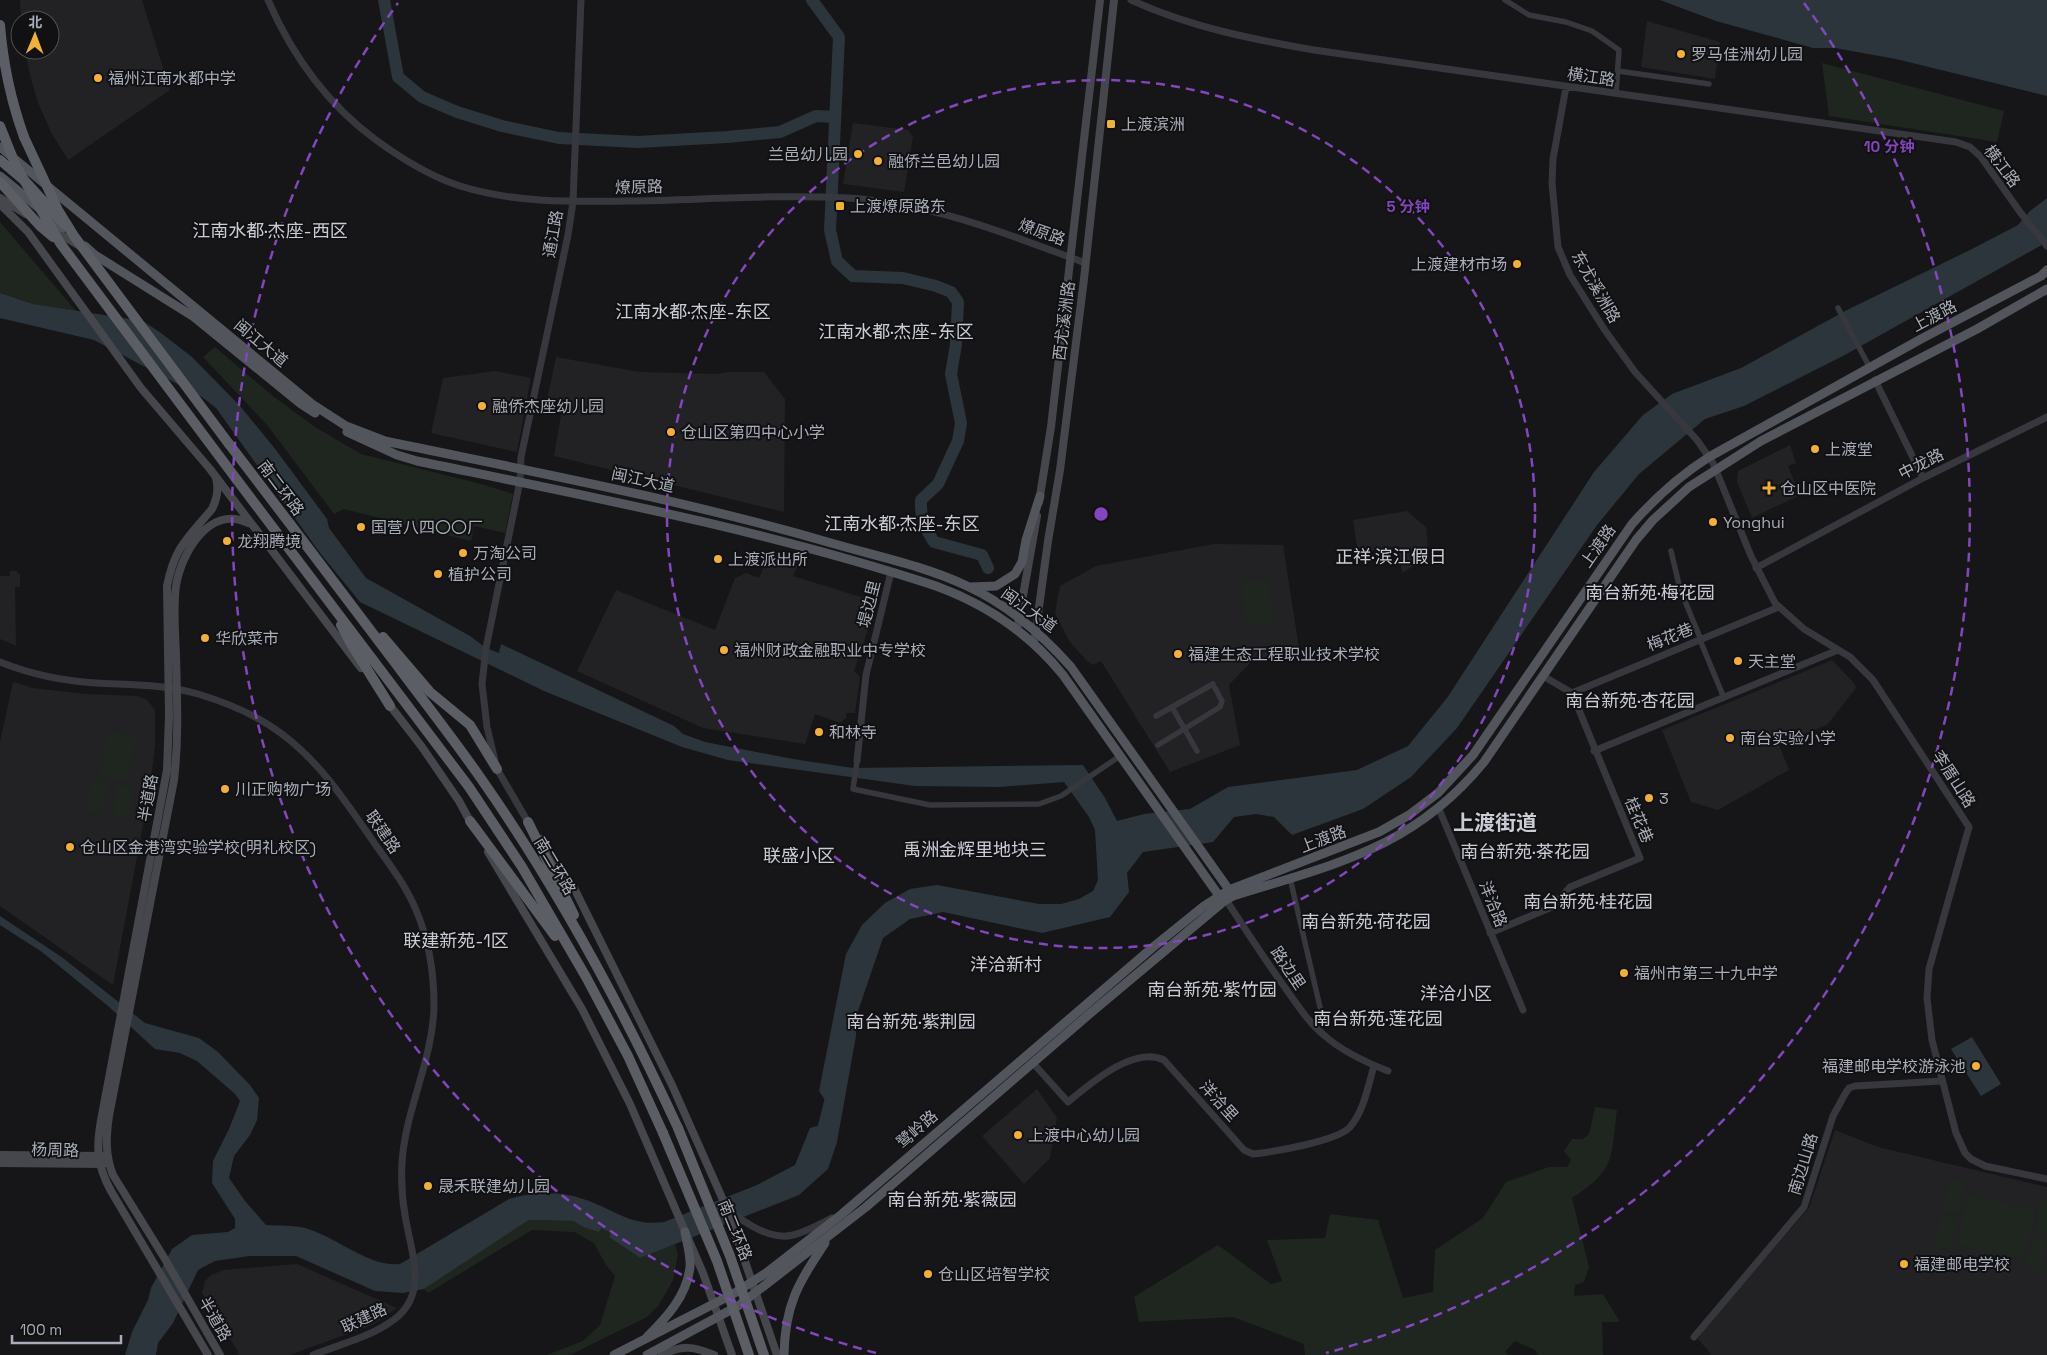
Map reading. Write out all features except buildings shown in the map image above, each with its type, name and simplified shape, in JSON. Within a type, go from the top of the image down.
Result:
[{"type":"highway","points":[[0,25],[5,64],[21,130],[44,183],[74,236]]},
{"type":"highway","points":[[0,126],[16,166],[60,243]]},
{"type":"highway","points":[[0,160],[26,182],[74,236]]},
{"type":"highway","points":[[0,182],[40,226],[60,243]]},
{"type":"highway","name":"南二环路","points":[[74,236],[482,780],[535,860],[599,970],[641,1049],[678,1128],[730,1256],[764,1355]]},
{"type":"highway","name":"南二环路","points":[[60,243],[469,787],[522,867],[586,976],[628,1056],[717,1261],[749,1355]]},
{"type":"highway","points":[[343,594],[387,641],[430,692],[470,725],[497,769]]},
{"type":"highway","points":[[330,602],[350,642],[390,706]]},
{"type":"highway","points":[[470,821],[586,976]]},
{"type":"highway","points":[[528,822],[599,970]]},
{"type":"main road","name":"西尤溪洲路","points":[[1017,630],[1051,427],[1100,0]]},
{"type":"main road","name":"西尤溪洲路","points":[[1034,644],[1060,470],[1114,0]]},
{"type":"main road","name":"闽江大道","points":[[0,147],[312,404],[346,426],[385,441],[734,516],[907,564],[968,586],[1019,617],[1036,630],[1058,652],[1086,686],[1198,846],[1226,897]]},
{"type":"main road","name":"闽江大道","points":[[0,176],[95,255],[194,317],[301,404],[343,430],[397,455],[742,530],[936,586],[961,596],[995,614],[1034,644],[1063,675],[1158,812],[1226,897]]},
{"type":"main road","points":[[0,198],[95,255]]},
{"type":"main road","points":[[0,204],[28,232],[141,388],[216,477],[422,747],[460,801],[601,1044],[646,1138],[678,1213],[720,1318],[732,1355]]},
{"type":"main road","name":"上渡路","points":[[1226,897],[1379,832],[1409,815],[1438,793],[1473,756],[1632,524],[1669,486],[1709,457],[2045,273]]},
{"type":"main road","name":"上渡路","points":[[1226,897],[1290,878],[1375,849],[1407,831],[1439,809],[1466,783],[1484,762],[1642,532],[1682,492],[1716,468],[1761,441],[1875,380],[1977,329],[2047,289]]},
{"type":"main road","name":"半道路","points":[[216,477],[217,492],[212,509],[182,544],[170,573],[167,592],[177,748],[174,780],[109,1116],[106,1142],[108,1160],[119,1187],[165,1260],[220,1355]]},
{"type":"main road","points":[[968,586],[986,588],[996,586],[1015,574],[1022,562],[1026,540],[1040,496]]},
{"type":"main road","name":"半道路","points":[[208,1355],[111,1191],[99,1160],[102,1115],[165,782],[173,688],[175,600],[178,580],[184,561],[195,541],[212,524],[232,518],[250,523]]},
{"type":"main road","points":[[528,822],[575,890],[672,1085],[727,1209],[777,1355]]},
{"type":"main road","name":"鹭岭路","points":[[647,1355],[720,1318],[757,1293],[829,1238],[1226,897]]},
{"type":"main road","name":"鹭岭路","points":[[614,1355],[639,1344],[753,1281],[842,1214],[1152,948],[1226,897]]},
{"type":"main road","name":"杨周路","points":[[0,1155],[99,1160]]},
{"type":"main road","name":"杨周路","points":[[0,1163],[108,1160]]},
{"type":"main road","points":[[639,1344],[669,1314],[684,1288],[690,1267],[685,1232]]},
{"type":"main road","points":[[784,1355],[786,1322],[794,1294],[804,1274],[829,1238]]},
{"type":"main road","points":[[662,1355],[677,1348],[686,1347],[699,1349],[714,1355]]},
{"type":"street","name":"燎原路","points":[[268,0],[290,44],[326,95],[349,118],[393,152],[432,174],[472,189],[516,198],[572,202],[846,198],[902,205],[937,212],[982,225],[1085,263]]},
{"type":"street","name":"通江路","points":[[528,822],[497,769],[484,716],[482,684],[486,648],[520,481],[520,469],[568,235],[576,152],[581,0]]},
{"type":"street","name":"横江路","points":[[1131,0],[1178,20],[1239,36],[1324,51],[1956,142],[1976,151],[2047,246]]},
{"type":"street","points":[[1505,0],[1529,15],[1566,22],[1598,35],[1619,50],[1616,94]]},
{"type":"street","points":[[1618,71],[1709,84]]},
{"type":"street","name":"东尤溪洲路","points":[[1566,87],[1552,171],[1558,247],[1570,275],[1635,372],[1697,440],[1709,457]]},
{"type":"street","points":[[1838,308],[1870,368]]},
{"type":"street","points":[[1875,380],[1924,478]]},
{"type":"street","name":"中龙路","points":[[1756,568],[1924,478],[2047,417]]},
{"type":"street","name":"李厝山路","points":[[1709,457],[1716,468],[1756,568],[1779,607],[1804,629],[1860,665],[1878,685],[1969,827],[1928,976],[1927,998],[1930,1025],[1942,1081],[1959,1142],[1968,1157],[1985,1166],[2047,1179]]},
{"type":"street","points":[[1671,551],[1680,589],[1724,698]]},
{"type":"street","name":"堤边里","points":[[857,761],[866,676],[891,572]]},
{"type":"street","name":"梅花巷","points":[[1572,693],[1779,607]]},
{"type":"street","points":[[1594,751],[1838,650]]},
{"type":"street","name":"联建路","points":[[0,662],[33,673],[79,681],[173,688],[214,700],[253,716],[276,729],[302,751],[339,791],[399,878],[416,909],[429,953],[434,1006],[429,1045],[404,1142],[402,1193],[416,1270],[414,1292],[406,1309],[391,1322],[377,1330],[313,1355]]},
{"type":"street","points":[[1543,676],[1572,693]]},
{"type":"street","points":[[1156,716],[1214,686],[1222,701],[1220,707],[1158,745]]},
{"type":"street","name":"桂花巷","points":[[1490,933],[1552,907],[1570,887],[1640,858],[1594,751],[1572,693]]},
{"type":"street","points":[[1172,707],[1197,751]]},
{"type":"street","points":[[857,761],[852,789],[917,804],[942,806],[1038,804],[1061,796],[1120,756]]},
{"type":"street","name":"洋洽路","points":[[1439,809],[1523,1010]]},
{"type":"street","points":[[1290,878],[1320,1008]]},
{"type":"street","name":"路边里","points":[[1226,897],[1274,972],[1311,1022],[1324,1036],[1341,1049],[1388,1071]]},
{"type":"street","name":"洋洽里","points":[[1033,1063],[1068,1102],[1097,1079],[1128,1061],[1148,1056],[1164,1060],[1244,1150],[1253,1154],[1332,1139],[1348,1130],[1364,1099],[1374,1066]]},
{"type":"street","name":"南边山路","points":[[1694,1337],[1804,1206],[1832,1116],[1849,1088],[1855,1086],[1942,1081]]},
{"type":"street","points":[[727,1209],[748,1224],[767,1233],[792,1236],[842,1214]]},
{"type":"shaded area","name":"福州江南水都中学","points":[[20,0],[142,0],[170,90],[68,160],[52,134],[38,103],[27,60],[60,60],[60,10],[20,10]]},
{"type":"shaded area","points":[[1660,0],[2047,0],[2047,96],[1896,59],[1835,48],[1813,48],[1716,21]]},
{"type":"shaded area","name":"罗马佳洲幼儿园","points":[[1647,21],[1720,42],[1715,79],[1641,67]]},
{"type":"shaded area","points":[[1822,63],[2004,111],[1997,142],[1829,116]]},
{"type":"shaded area","name":"融侨兰邑幼儿园","points":[[853,123],[908,130],[913,137],[904,192],[843,184]]},
{"type":"shaded area","points":[[2047,198],[2047,242],[1843,356],[1744,406],[1705,419],[1639,474],[1597,525],[1457,728],[1411,777],[1363,809],[1292,835],[1274,817],[1256,814],[1234,817],[1213,842],[1143,852],[1127,873],[1129,892],[1110,917],[1042,933],[943,912],[910,919],[883,938],[856,1017],[856,1036],[837,1142],[828,1169],[799,1195],[640,1258],[609,1237],[611,1233],[601,1228],[599,1232],[583,1227],[573,1221],[529,1220],[424,1289],[403,1293],[375,1291],[296,1256],[249,1256],[215,1261],[198,1270],[173,1323],[158,1343],[156,1355],[125,1355],[132,1332],[148,1300],[151,1288],[172,1249],[192,1235],[228,1232],[235,1228],[235,1219],[212,1183],[213,1161],[240,1101],[235,1094],[197,1061],[180,1053],[155,1049],[108,1006],[42,952],[0,925],[0,916],[63,958],[145,1023],[199,1038],[218,1052],[250,1085],[259,1098],[257,1120],[250,1135],[234,1156],[229,1178],[245,1201],[266,1225],[305,1228],[377,1261],[400,1264],[509,1199],[546,1193],[574,1196],[622,1216],[642,1222],[664,1222],[757,1185],[795,1165],[810,1128],[831,1122],[833,1112],[819,1091],[846,954],[862,925],[885,903],[910,889],[937,885],[1039,904],[1061,904],[1079,899],[1093,891],[1098,880],[1095,830],[1089,817],[1064,782],[999,787],[915,786],[728,760],[682,747],[544,691],[360,602],[320,553],[216,408],[202,397],[94,340],[0,318],[0,293],[33,304],[143,321],[161,333],[192,357],[240,406],[276,450],[327,519],[329,528],[366,578],[470,636],[486,648],[499,653],[501,644],[674,726],[683,734],[705,742],[793,759],[853,768],[1083,765],[1105,798],[1117,821],[1144,814],[1190,809],[1228,787],[1357,770],[1408,746],[1447,698],[1594,472],[1643,415],[1672,394],[1741,368],[1847,310],[2018,225],[2030,211]]},
{"type":"shaded area","points":[[0,222],[76,311],[33,304],[0,293]]},
{"type":"shaded area","points":[[215,347],[273,396],[315,427],[361,454],[481,484],[513,494],[505,533],[474,526],[471,541],[344,509],[334,514],[267,425],[203,357]]},
{"type":"shaded area","name":"仓山区第四中心小学","points":[[556,357],[640,372],[717,374],[728,372],[764,372],[785,399],[784,512],[554,456],[562,409],[546,405]]},
{"type":"shaded area","name":"融侨杰座幼儿园","points":[[495,371],[531,378],[517,452],[431,433],[443,378]]},
{"type":"shaded area","name":"仓山区中医院","points":[[1790,445],[1796,463],[1788,466],[1800,495],[1752,518],[1737,482],[1738,471]]},
{"type":"shaded area","points":[[1407,511],[1426,527],[1429,557],[1402,573],[1398,546],[1358,553],[1353,520]]},
{"type":"shaded area","name":"福建生态工程职业技术学校","points":[[1214,544],[1283,545],[1299,648],[1252,661],[1229,685],[1240,745],[1170,772],[1101,661],[1093,665],[1069,641],[1055,613],[1060,586],[1096,566]]},
{"type":"shaded area","name":"福州财政金融职业中专学校","points":[[769,554],[798,565],[793,576],[877,602],[854,671],[860,677],[855,713],[846,713],[846,718],[840,723],[815,714],[805,744],[703,728],[577,671],[616,590],[715,630],[735,578],[746,573],[759,578]]},
{"type":"shaded area","points":[[10,571],[16,571],[20,575],[20,587],[15,587],[16,646],[0,639],[0,576],[10,576]]},
{"type":"shaded area","points":[[1268,578],[1274,624],[1247,627],[1241,582]]},
{"type":"shaded area","name":"南台实验小学","points":[[1832,660],[1854,683],[1856,688],[1828,724],[1779,745],[1789,770],[1718,810],[1691,802],[1662,730]]},
{"type":"shaded area","name":"仓山区金港湾实验学校(明礼校区)","points":[[13,682],[33,688],[85,694],[138,696],[147,700],[155,710],[155,746],[150,788],[113,985],[0,906],[0,742]]},
{"type":"shaded area","points":[[108,731],[136,736],[127,782],[100,777]]},
{"type":"shaded area","points":[[91,780],[108,783],[102,814],[86,811]]},
{"type":"shaded area","points":[[117,785],[134,788],[128,819],[112,815]]},
{"type":"shaded area","name":"福建邮电学校游泳池","points":[[1972,1037],[2001,1084],[1981,1096],[1951,1049]]},
{"type":"shaded area","points":[[1037,1089],[1057,1118],[1050,1158],[1024,1184],[982,1136]]},
{"type":"shaded area","points":[[1595,1107],[1617,1110],[1614,1140],[1609,1162],[1604,1171],[1597,1179],[1572,1198],[1589,1267],[1584,1282],[1575,1285],[1574,1296],[1603,1294],[1620,1322],[1602,1322],[1603,1355],[1539,1355],[1535,1350],[1515,1341],[1505,1352],[1509,1355],[1305,1355],[1304,1344],[1233,1317],[1139,1322],[1134,1297],[1218,1245],[1271,1284],[1282,1281],[1267,1240],[1325,1238],[1330,1214],[1378,1220],[1403,1298],[1433,1292],[1435,1250],[1483,1218],[1506,1182],[1549,1167],[1567,1167],[1571,1160],[1564,1151],[1572,1139],[1583,1139],[1589,1134]]},
{"type":"shaded area","name":"福建邮电学校","points":[[1835,1130],[1878,1147],[2047,1187],[2047,1355],[1712,1355],[1698,1339],[1711,1320],[1809,1208]]},
{"type":"shaded area","points":[[1950,1179],[1966,1183],[1958,1214],[1942,1210]]},
{"type":"shaded area","points":[[1969,1194],[2036,1211],[2023,1260],[1956,1244]]},
{"type":"shaded area","points":[[2041,1200],[2047,1202],[2047,1234],[2034,1231]]},
{"type":"shaded area","points":[[1941,1215],[1957,1219],[1950,1250],[1934,1245]]},
{"type":"shaded area","points":[[529,1220],[573,1221],[583,1227],[601,1228],[611,1233],[609,1237],[640,1258],[675,1244],[678,1254],[673,1280],[659,1305],[647,1317],[570,1355],[547,1355],[583,1341],[600,1325],[615,1276],[606,1265],[594,1243],[574,1232],[532,1230],[428,1293],[424,1289]]},
{"type":"shaded area","points":[[2033,1238],[2047,1241],[2041,1272],[2025,1268]]},
{"type":"shaded area","points":[[297,1264],[397,1308],[374,1324],[290,1355],[240,1355],[202,1293],[205,1281],[211,1275],[224,1270]]},
{"type":"waterway","points":[[384,0],[398,77],[422,97],[457,112],[502,126],[559,138],[638,142],[780,132],[816,116],[835,117]]},
{"type":"waterway","points":[[812,0],[839,37],[830,230],[837,261],[853,276],[903,278],[936,286],[951,292],[958,302],[956,344],[951,374],[961,423],[958,441],[938,484],[921,500],[921,512],[934,542],[982,555],[988,568]]},
{"type":"waterway","points":[[821,1138],[833,1090]]},
{"type":"place","name":"罗马佳洲幼儿园","points":[[1681,54]]},
{"type":"place","name":"福州江南水都中学","points":[[98,78]]},
{"type":"place","name":"上渡滨洲","points":[[1111,124]]},
{"type":"place","name":"兰邑幼儿园","points":[[858,154]]},
{"type":"place","name":"融侨兰邑幼儿园","points":[[878,161]]},
{"type":"place","name":"上渡燎原路东","points":[[840,206]]},
{"type":"place","name":"上渡建材市场","points":[[1517,264]]},
{"type":"place","name":"融侨杰座幼儿园","points":[[482,406]]},
{"type":"place","name":"仓山区第四中心小学","points":[[671,432]]},
{"type":"place","name":"上渡堂","points":[[1815,449]]},
{"type":"place","name":"仓山区中医院","points":[[1769,488]]},
{"type":"place","name":"Yonghui","points":[[1713,522]]},
{"type":"place","name":"国营八四〇〇厂","points":[[361,527]]},
{"type":"place","name":"龙翔腾境","points":[[227,541]]},
{"type":"place","name":"万淘公司","points":[[463,553]]},
{"type":"place","name":"上渡派出所","points":[[718,559]]},
{"type":"place","name":"植护公司","points":[[438,574]]},
{"type":"place","name":"华欣菜市","points":[[205,638]]},
{"type":"place","name":"福州财政金融职业中专学校","points":[[724,650]]},
{"type":"place","name":"福建生态工程职业技术学校","points":[[1178,654]]},
{"type":"place","name":"天主堂","points":[[1738,661]]},
{"type":"place","name":"和林寺","points":[[819,732]]},
{"type":"place","name":"南台实验小学","points":[[1730,738]]},
{"type":"place","name":"川正购物广场","points":[[225,789]]},
{"type":"place","name":"3","points":[[1649,798]]},
{"type":"place","name":"仓山区金港湾实验学校(明礼校区)","points":[[70,847]]},
{"type":"place","name":"福州市第三十九中学","points":[[1624,973]]},
{"type":"place","name":"福建邮电学校游泳池","points":[[1976,1066]]},
{"type":"place","name":"上渡中心幼儿园","points":[[1018,1135]]},
{"type":"place","name":"晟禾联建幼儿园","points":[[428,1186]]},
{"type":"place","name":"福建邮电学校","points":[[1904,1264]]},
{"type":"place","name":"仓山区培智学校","points":[[928,1274]]},
{"type":"district","name":"江南水都·杰座-西区","points":[[270,230]]},
{"type":"district","name":"江南水都·杰座-东区","points":[[693,311]]},
{"type":"district","name":"江南水都·杰座-东区","points":[[896,331]]},
{"type":"district","name":"江南水都·杰座-东区","points":[[902,523]]},
{"type":"district","name":"正祥·滨江假日","points":[[1391,556]]},
{"type":"district","name":"南台新苑·梅花园","points":[[1650,592]]},
{"type":"district","name":"南台新苑·杏花园","points":[[1630,700]]},
{"type":"district","name":"上渡街道","points":[[1495,822]]},
{"type":"district","name":"禹洲金辉里地块三","points":[[975,849]]},
{"type":"district","name":"南台新苑·茶花园","points":[[1525,851]]},
{"type":"district","name":"联盛小区","points":[[799,855]]},
{"type":"district","name":"南台新苑·桂花园","points":[[1588,901]]},
{"type":"district","name":"南台新苑·荷花园","points":[[1366,921]]},
{"type":"district","name":"联建新苑-1区","points":[[456,940]]},
{"type":"district","name":"洋洽新村","points":[[1006,964]]},
{"type":"district","name":"南台新苑·紫竹园","points":[[1212,989]]},
{"type":"district","name":"洋洽小区","points":[[1456,993]]},
{"type":"district","name":"南台新苑·莲花园","points":[[1378,1018]]},
{"type":"district","name":"南台新苑·紫荆园","points":[[911,1021]]},
{"type":"district","name":"南台新苑·紫薇园","points":[[952,1199]]}]
